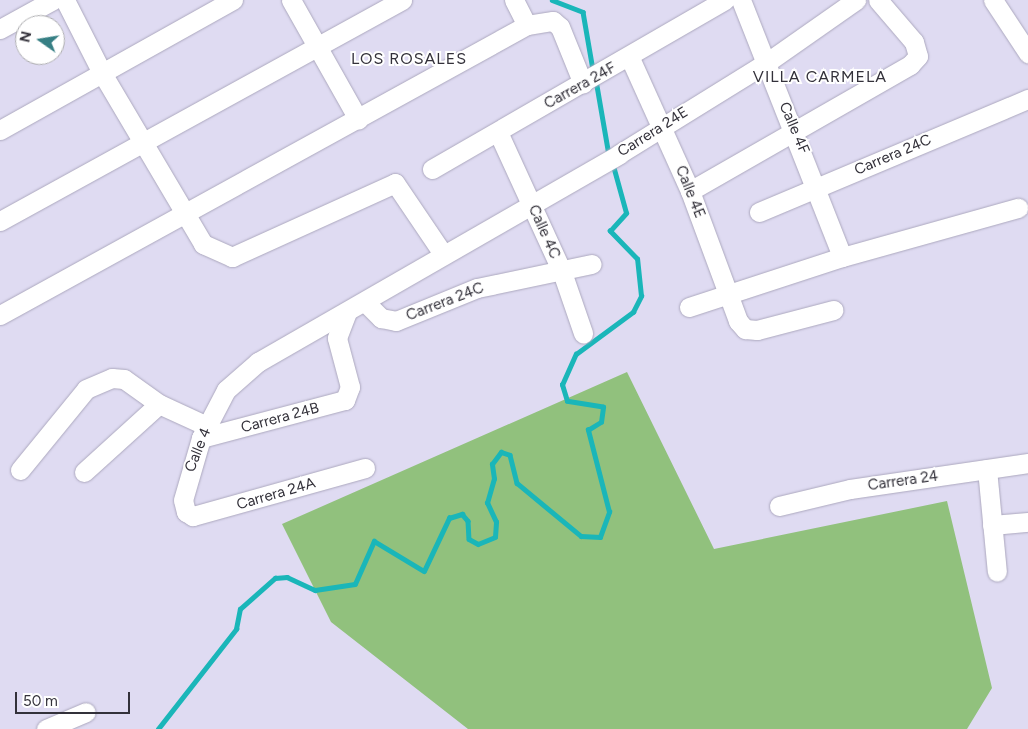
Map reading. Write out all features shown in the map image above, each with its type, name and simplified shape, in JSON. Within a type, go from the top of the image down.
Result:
[{"type":"street","points":[[0,29],[52,0]]},
{"type":"street","points":[[65,0],[102,73],[183,215],[203,244],[232,257],[395,183],[443,254],[346,314]]},
{"type":"street","points":[[0,130],[233,0]]},
{"type":"street","points":[[291,0],[316,48],[358,119]]},
{"type":"street","points":[[0,221],[143,145],[402,0]]},
{"type":"street","points":[[514,0],[527,25]]},
{"type":"street","name":"Carrera 24F","points":[[432,169],[590,81],[726,0]]},
{"type":"street","name":"Calle 4F","points":[[741,0],[818,186],[842,257]]},
{"type":"street","name":"Carrera 24E","points":[[443,254],[619,154],[662,125],[766,63],[856,0]]},
{"type":"street","points":[[690,191],[910,66],[918,56],[914,42],[878,0]]},
{"type":"street","points":[[993,0],[1028,53]]},
{"type":"street","points":[[0,316],[527,25],[553,21],[560,27],[590,81]]},
{"type":"street","name":"Calle 4E","points":[[630,58],[662,125],[745,329],[757,330],[833,310]]},
{"type":"street","name":"Carrera 24C","points":[[759,212],[1028,99]]},
{"type":"street","name":"Calle 4C","points":[[498,132],[562,272],[584,334]]},
{"type":"street","points":[[689,307],[842,257],[1018,208]]},
{"type":"street","name":"Carrera 24C","points":[[365,302],[381,318],[396,321],[477,288],[562,272],[592,264]]},
{"type":"street","name":"Carrera 24B","points":[[204,432],[345,400],[350,387],[337,338],[346,314]]},
{"type":"street","name":"Calle 4","points":[[186,512],[184,487],[204,432],[226,390],[258,362],[346,314]]},
{"type":"street","points":[[20,470],[86,389],[101,382],[124,379],[159,404],[204,432]]},
{"type":"street","points":[[84,472],[159,404]]},
{"type":"street","name":"Carrera 24","points":[[779,506],[850,489],[1028,463]]},
{"type":"street","name":"Carrera 24A","points":[[186,512],[203,514],[366,468]]},
{"type":"street","points":[[987,469],[997,572]]},
{"type":"street","points":[[992,525],[1028,522]]},
{"type":"street","points":[[46,729],[86,712]]},
{"type":"green space","points":[[627,372],[714,549],[947,501],[992,688],[967,729],[468,729],[331,622],[282,524]]},
{"type":"waterway","points":[[552,0],[583,12],[593,70]]},
{"type":"waterway","points":[[596,80],[609,155]]},
{"type":"waterway","points":[[158,729],[236,629],[240,609],[275,578],[287,577],[315,590],[355,584],[374,541],[424,571],[449,518],[462,514],[468,521],[469,539],[478,544],[495,537],[496,522],[487,503],[494,479],[492,464],[501,452],[510,455],[517,483],[581,536],[600,537],[609,512],[588,430],[601,422],[603,407],[567,401],[562,385],[576,354],[633,312],[641,296],[637,259],[610,231],[626,213],[612,162]]},
{"type":"district","name":"LOS ROSALES","points":[[409,59]]},
{"type":"district","name":"VILLA CARMELA","points":[[820,77]]}]
